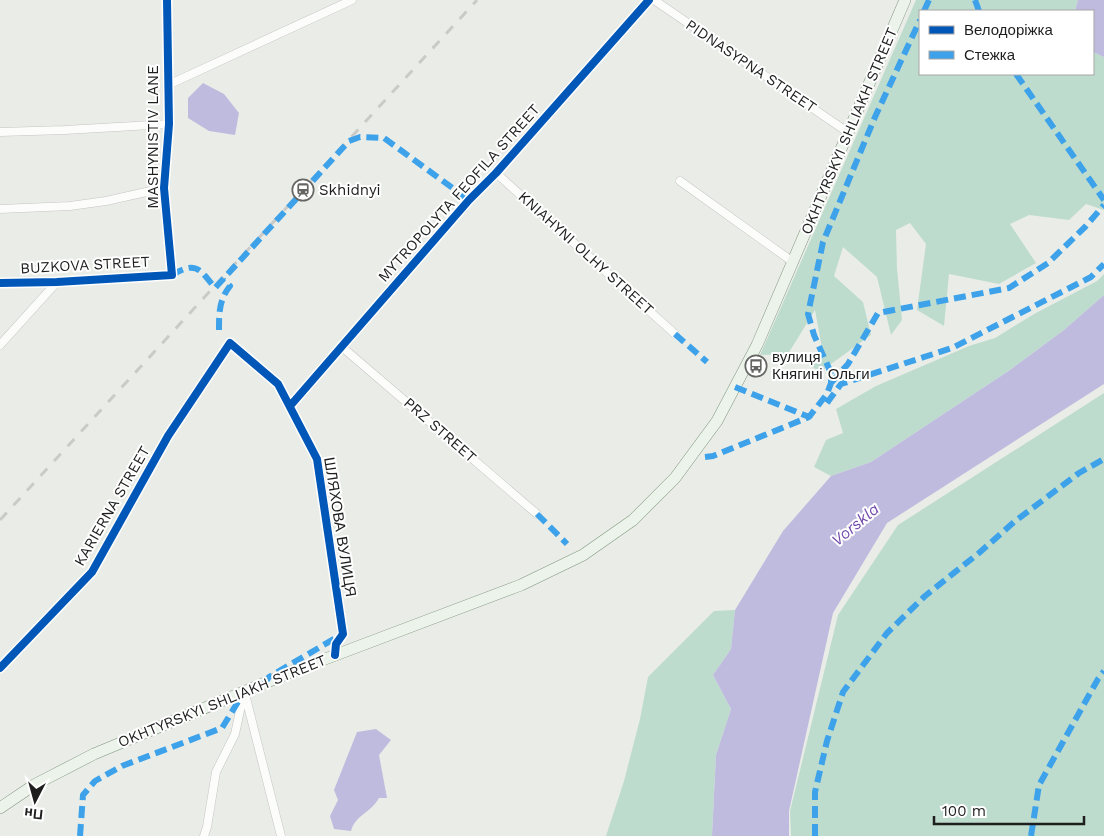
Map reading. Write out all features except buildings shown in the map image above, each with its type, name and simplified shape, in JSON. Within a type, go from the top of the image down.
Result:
[{"type":"main road","name":"OKHTYRSKYI SHLIAKH STREET","points":[[0,808],[34,785],[94,754],[335,655],[521,585],[583,555],[633,520],[675,478],[717,421],[757,344],[904,1]]},
{"type":"street","name":"MASHYNISTIV LANE","points":[[167,0],[168,124],[164,188],[172,275]]},
{"type":"street","points":[[168,84],[352,0]]},
{"type":"street","name":"MYTROPOLYTA FEOFILA STREET","points":[[290,406],[470,200],[649,0]]},
{"type":"street","name":"PIDNASYPNA STREET","points":[[654,0],[849,133]]},
{"type":"street","points":[[0,132],[168,124]]},
{"type":"street","name":"KNIAHYNI OLHY STREET","points":[[496,173],[675,334]]},
{"type":"street","points":[[680,182],[793,262]]},
{"type":"street","points":[[0,209],[70,206],[106,201],[164,188]]},
{"type":"street","name":"BUZKOVA STREET","points":[[0,283],[57,282],[172,275]]},
{"type":"street","points":[[0,345],[57,282]]},
{"type":"street","name":"ШЛЯХОВА ВУЛИЦЯ","points":[[230,343],[278,384],[317,459],[343,634],[336,644],[335,655]]},
{"type":"street","name":"KARIERNA STREET","points":[[0,668],[92,572],[168,436],[230,343]]},
{"type":"street","name":"PRZ STREET","points":[[342,347],[538,514]]},
{"type":"street","points":[[204,836],[216,772],[235,734],[244,692]]},
{"type":"street","points":[[244,692],[281,836]]},
{"type":"green space","points":[[916,0],[1078,0],[1075,10],[919,10],[919,75],[1094,75],[1094,52],[1104,57],[1104,210],[1086,204],[1069,220],[1029,215],[1010,224],[1036,263],[999,284],[949,274],[944,326],[917,310],[926,244],[910,223],[896,230],[897,268],[902,320],[891,335],[877,277],[843,247],[834,276],[863,302],[871,335],[820,372],[805,362],[823,354],[815,310],[788,354],[760,355]]},
{"type":"green space","points":[[1104,274],[1104,295],[1064,330],[1010,370],[871,462],[831,476],[814,467],[826,440],[843,433],[836,409],[876,386],[969,346],[995,338],[1034,314],[1097,281]]},
{"type":"green space","points":[[1104,393],[1104,836],[791,836],[790,811],[838,615],[898,525]]},
{"type":"green space","points":[[735,610],[731,649],[713,675],[731,709],[716,755],[712,836],[606,836],[624,781],[640,719],[648,677],[714,611]]},
{"type":"water","points":[[1078,0],[1104,0],[1104,57],[1094,52],[1094,10],[1075,10]]},
{"type":"water","points":[[203,83],[224,94],[239,113],[235,135],[209,131],[188,118],[188,98]]},
{"type":"water","name":"Vorskla","points":[[1104,295],[1104,384],[887,523],[833,613],[789,811],[789,836],[712,836],[716,755],[731,709],[713,675],[731,649],[735,610],[783,531],[831,476],[871,462],[1010,370],[1064,330]]},
{"type":"water","points":[[376,729],[391,740],[379,755],[387,798],[379,798],[372,808],[356,821],[351,831],[334,829],[330,816],[338,800],[334,790],[357,732]]},
{"type":"railway","points":[[0,520],[477,0]]},
{"type":"marked path","points":[[924,10],[929,0]]},
{"type":"marked path","points":[[975,0],[979,10]]},
{"type":"marked path","points":[[705,457],[713,456],[809,417],[827,394],[831,383],[831,373],[814,335],[808,314],[823,242],[875,117],[919,22]]},
{"type":"marked path","points":[[1017,75],[1104,200]]},
{"type":"marked path","points":[[172,275],[187,268],[196,269],[201,271],[215,288],[349,141],[360,137],[384,138],[469,200]]},
{"type":"marked path","points":[[831,383],[848,364],[878,313],[1009,288],[1048,263],[1085,227],[1104,205]]},
{"type":"marked path","points":[[827,403],[841,384],[952,348],[1091,277],[1104,264]]},
{"type":"marked path","points":[[219,330],[222,302],[230,286],[223,280]]},
{"type":"marked path","points":[[675,334],[707,362]]},
{"type":"marked path","points":[[735,387],[809,417],[811,415]]},
{"type":"marked path","points":[[815,836],[815,792],[827,741],[843,692],[887,633],[925,596],[1014,522],[1079,473],[1104,459]]},
{"type":"marked path","points":[[537,514],[567,544]]},
{"type":"marked path","points":[[264,684],[269,677],[339,636]]},
{"type":"marked path","points":[[1031,836],[1039,785],[1104,671]]},
{"type":"marked path","points":[[80,836],[83,795],[95,781],[122,766],[222,728],[244,692]]},
{"type":"cycle path","points":[[0,283],[57,282],[172,275],[164,188],[169,124],[167,0]]},
{"type":"cycle path","points":[[290,406],[469,200],[496,173],[649,0]]},
{"type":"cycle path","points":[[0,668],[92,572],[168,436],[230,343],[278,384],[317,459],[343,634],[336,644],[335,655]]},
{"type":"place","name":"Skhidnyi","points":[[303,190]]},
{"type":"place","name":"вулиця Княгині Ольги","points":[[756,366]]}]
